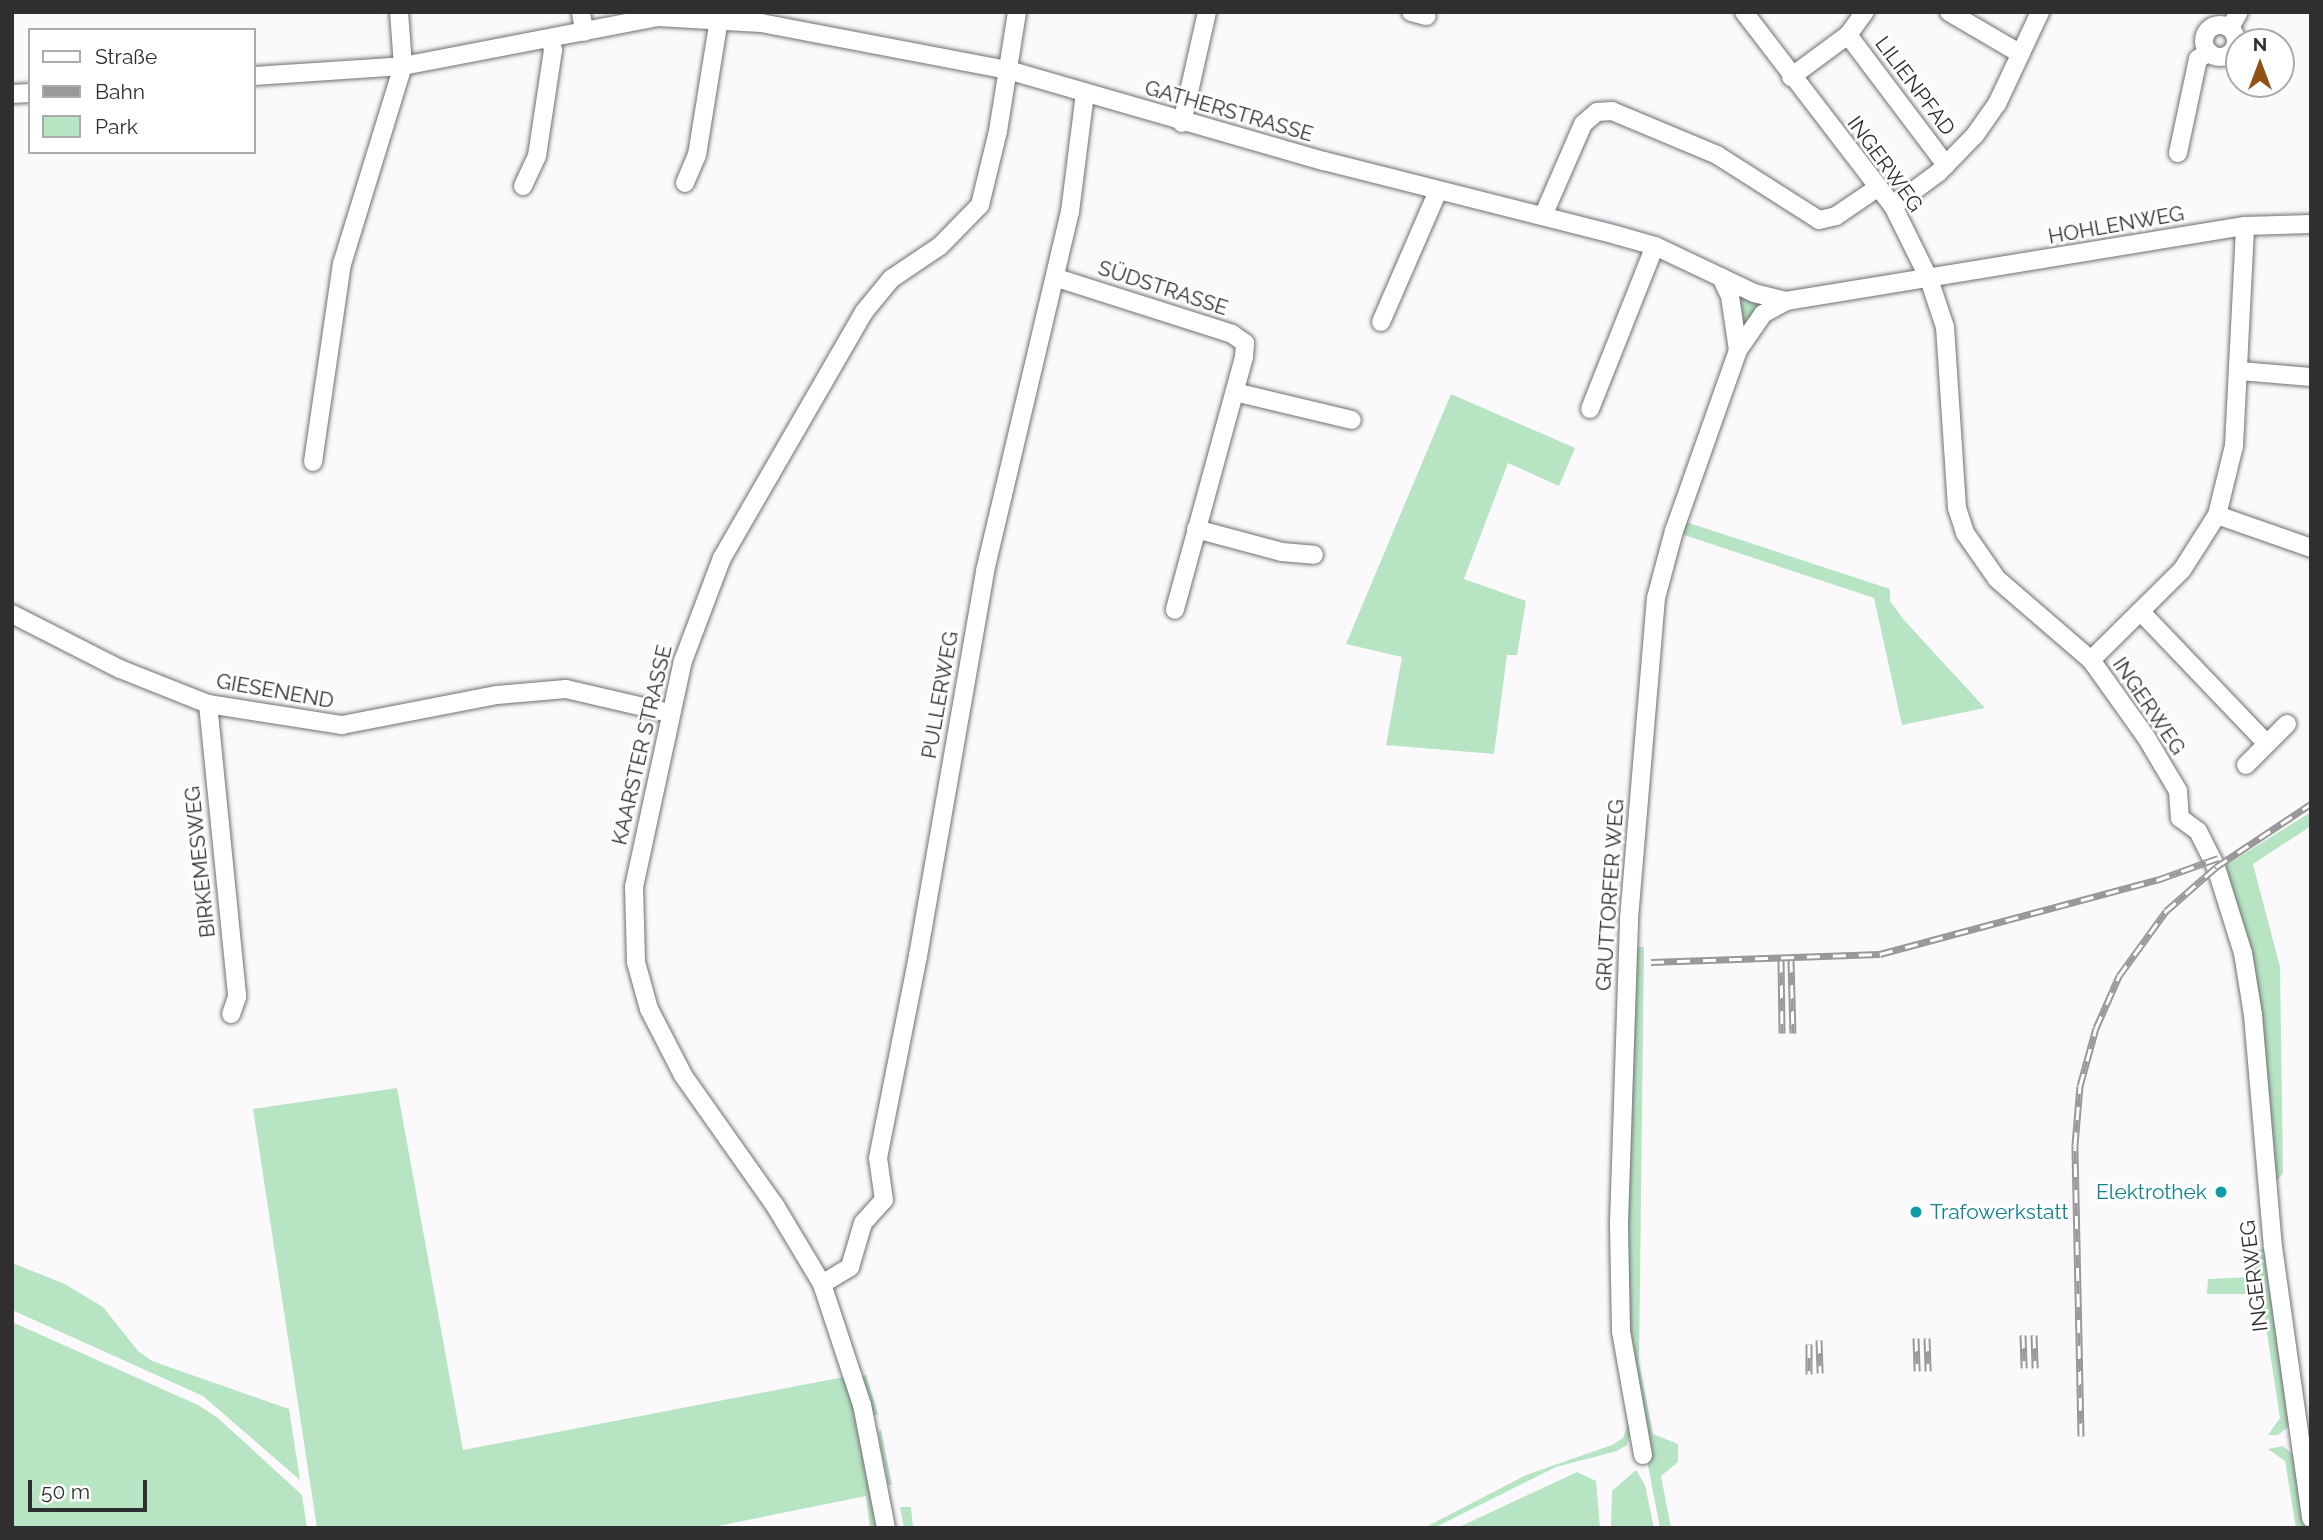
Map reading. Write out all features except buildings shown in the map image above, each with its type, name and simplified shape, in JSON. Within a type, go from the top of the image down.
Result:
[{"type":"street","points":[[313,462],[342,264],[402,66],[399,12]]},
{"type":"street","points":[[581,12],[584,32]]},
{"type":"street","name":"KAARSTER STRASSE","points":[[886,1528],[862,1405],[822,1284],[776,1207],[664,1044],[639,974],[632,925],[634,887],[669,713],[700,610],[734,530],[834,359],[891,279],[940,246],[980,205],[989,179],[1017,12]]},
{"type":"street","points":[[1182,123],[1207,12]]},
{"type":"street","name":"INGERWEG","points":[[1744,12],[1791,77],[1893,206],[1929,279],[1945,327],[1956,508],[1965,533],[1997,579],[2091,660],[2146,737],[2178,791],[2180,818],[2198,831],[2216,867],[2243,953],[2253,1015],[2273,1247],[2311,1518]]},
{"type":"street","points":[[1791,77],[1848,35],[1865,12]]},
{"type":"street","points":[[1949,12],[2021,54]]},
{"type":"street","points":[[1893,206],[1946,165],[1997,104],[2040,12]]},
{"type":"street","name":"GATHERSTRASSE","points":[[256,76],[402,66],[657,17],[719,19],[738,16],[1008,70],[1182,123],[1655,246],[1721,277],[1786,301],[1929,279]]},
{"type":"street","points":[[685,183],[697,155],[719,19]]},
{"type":"street","points":[[2178,153],[2198,59],[2209,52],[2222,56],[2232,51],[2236,39],[2234,20]]},
{"type":"street","name":"LILIENPFAD","points":[[1848,35],[1946,165]]},
{"type":"street","points":[[523,186],[537,156],[553,50],[550,38]]},
{"type":"street","name":"PULLERWEG","points":[[822,1284],[850,1268],[863,1223],[884,1200],[878,1158],[918,956],[985,570],[1057,278],[1085,94]]},
{"type":"street","points":[[1543,216],[1583,124],[1597,112],[1612,111],[1717,155],[1819,220],[1836,216],[1877,188]]},
{"type":"street","points":[[1381,322],[1438,191]]},
{"type":"street","name":"HOHLENWEG","points":[[1929,279],[2245,226],[2311,224]]},
{"type":"street","points":[[2091,660],[2182,570],[2217,514],[2230,475],[2239,372],[2245,226]]},
{"type":"street","points":[[1590,409],[1655,246]]},
{"type":"street","name":"GRUTTORFER WEG","points":[[1721,277],[1730,296],[1738,350]]},
{"type":"street","name":"SÜDSTRASSE","points":[[1057,278],[1232,334],[1245,342],[1235,392],[1175,610]]},
{"type":"street","name":"GRUTTORFER WEG","points":[[1643,1455],[1621,1331],[1618,1285],[1629,919],[1638,801],[1663,567],[1738,350],[1763,314],[1786,301]]},
{"type":"street","points":[[2239,372],[2311,377]]},
{"type":"street","points":[[1235,392],[1352,420]]},
{"type":"street","points":[[2217,514],[2311,548]]},
{"type":"street","points":[[1196,529],[1282,552],[1314,555]]},
{"type":"street","points":[[2141,612],[2266,743]]},
{"type":"street","name":"GIESENEND","points":[[12,614],[120,669],[208,704],[342,725],[498,695],[566,689],[669,713]]},
{"type":"street","name":"BIRKEMESWEG","points":[[208,704],[237,998],[232,1014]]},
{"type":"street","points":[[2246,765],[2287,724]]},
{"type":"green space","points":[[1739,293],[1767,305],[1744,326],[1735,295]]},
{"type":"green space","points":[[1451,394],[1575,448],[1559,486],[1508,463],[1464,579],[1526,601],[1517,655],[1507,655],[1494,754],[1386,745],[1402,657],[1346,644]]},
{"type":"green space","points":[[1680,520],[1890,589],[1890,601],[1904,620],[1985,708],[1902,725],[1874,598],[1675,532]]},
{"type":"green space","points":[[2311,812],[2311,826],[2253,864],[2280,967],[2283,1173],[2276,1182],[2218,870]]},
{"type":"green space","points":[[1630,947],[1644,947],[1639,1363],[1653,1434],[1678,1444],[1678,1462],[1661,1476],[1671,1528],[1660,1528],[1622,1330]]},
{"type":"green space","points":[[397,1088],[463,1450],[844,1377],[855,1408],[877,1528],[870,1528],[866,1496],[708,1528],[317,1528],[253,1109]]},
{"type":"green space","points":[[2270,1247],[2293,1423],[2278,1435],[2268,1435],[2280,1418],[2261,1294],[2207,1294],[2208,1279],[2252,1277],[2251,1267],[2241,1260],[2246,1253]]},
{"type":"green space","points":[[12,1263],[65,1284],[103,1307],[138,1351],[152,1361],[289,1409],[300,1480],[203,1396],[12,1310]]},
{"type":"green space","points":[[12,1322],[198,1405],[218,1418],[302,1495],[307,1528],[12,1528]]},
{"type":"green space","points":[[866,1375],[878,1414],[873,1416],[861,1376]]},
{"type":"green space","points":[[1627,1398],[1632,1428],[1627,1445],[1617,1451],[1556,1467],[1434,1528],[1424,1528],[1526,1475],[1612,1445],[1623,1438],[1627,1427]]},
{"type":"green space","points":[[881,1430],[892,1485],[888,1485],[878,1432]]},
{"type":"green space","points":[[2283,1446],[2298,1459],[2309,1528],[2296,1528],[2285,1461],[2268,1449]]},
{"type":"green space","points":[[1636,1470],[1645,1485],[1654,1528],[1611,1528],[1612,1491]]},
{"type":"green space","points":[[1577,1472],[1596,1481],[1600,1528],[1457,1528]]},
{"type":"green space","points":[[900,1507],[911,1507],[913,1528],[904,1528]]},
{"type":"railway","points":[[2081,1436],[2075,1145],[2080,1086],[2096,1028],[2119,976],[2166,911],[2216,867],[2311,804]]},
{"type":"railway","points":[[1651,962],[1880,954],[2157,880],[2218,858]]},
{"type":"railway","points":[[1781,959],[1782,1033]]},
{"type":"railway","points":[[1791,959],[1793,1033]]},
{"type":"railway","points":[[2023,1335],[2024,1368]]},
{"type":"railway","points":[[2034,1335],[2035,1368]]},
{"type":"railway","points":[[1916,1338],[1917,1371]]},
{"type":"railway","points":[[1927,1338],[1928,1371]]},
{"type":"railway","points":[[1819,1340],[1820,1373]]},
{"type":"railway","points":[[1809,1344],[1809,1374]]},
{"type":"place","name":"Elektrothek","points":[[2221,1192]]},
{"type":"place","name":"Trafowerkstatt","points":[[1916,1212]]}]
